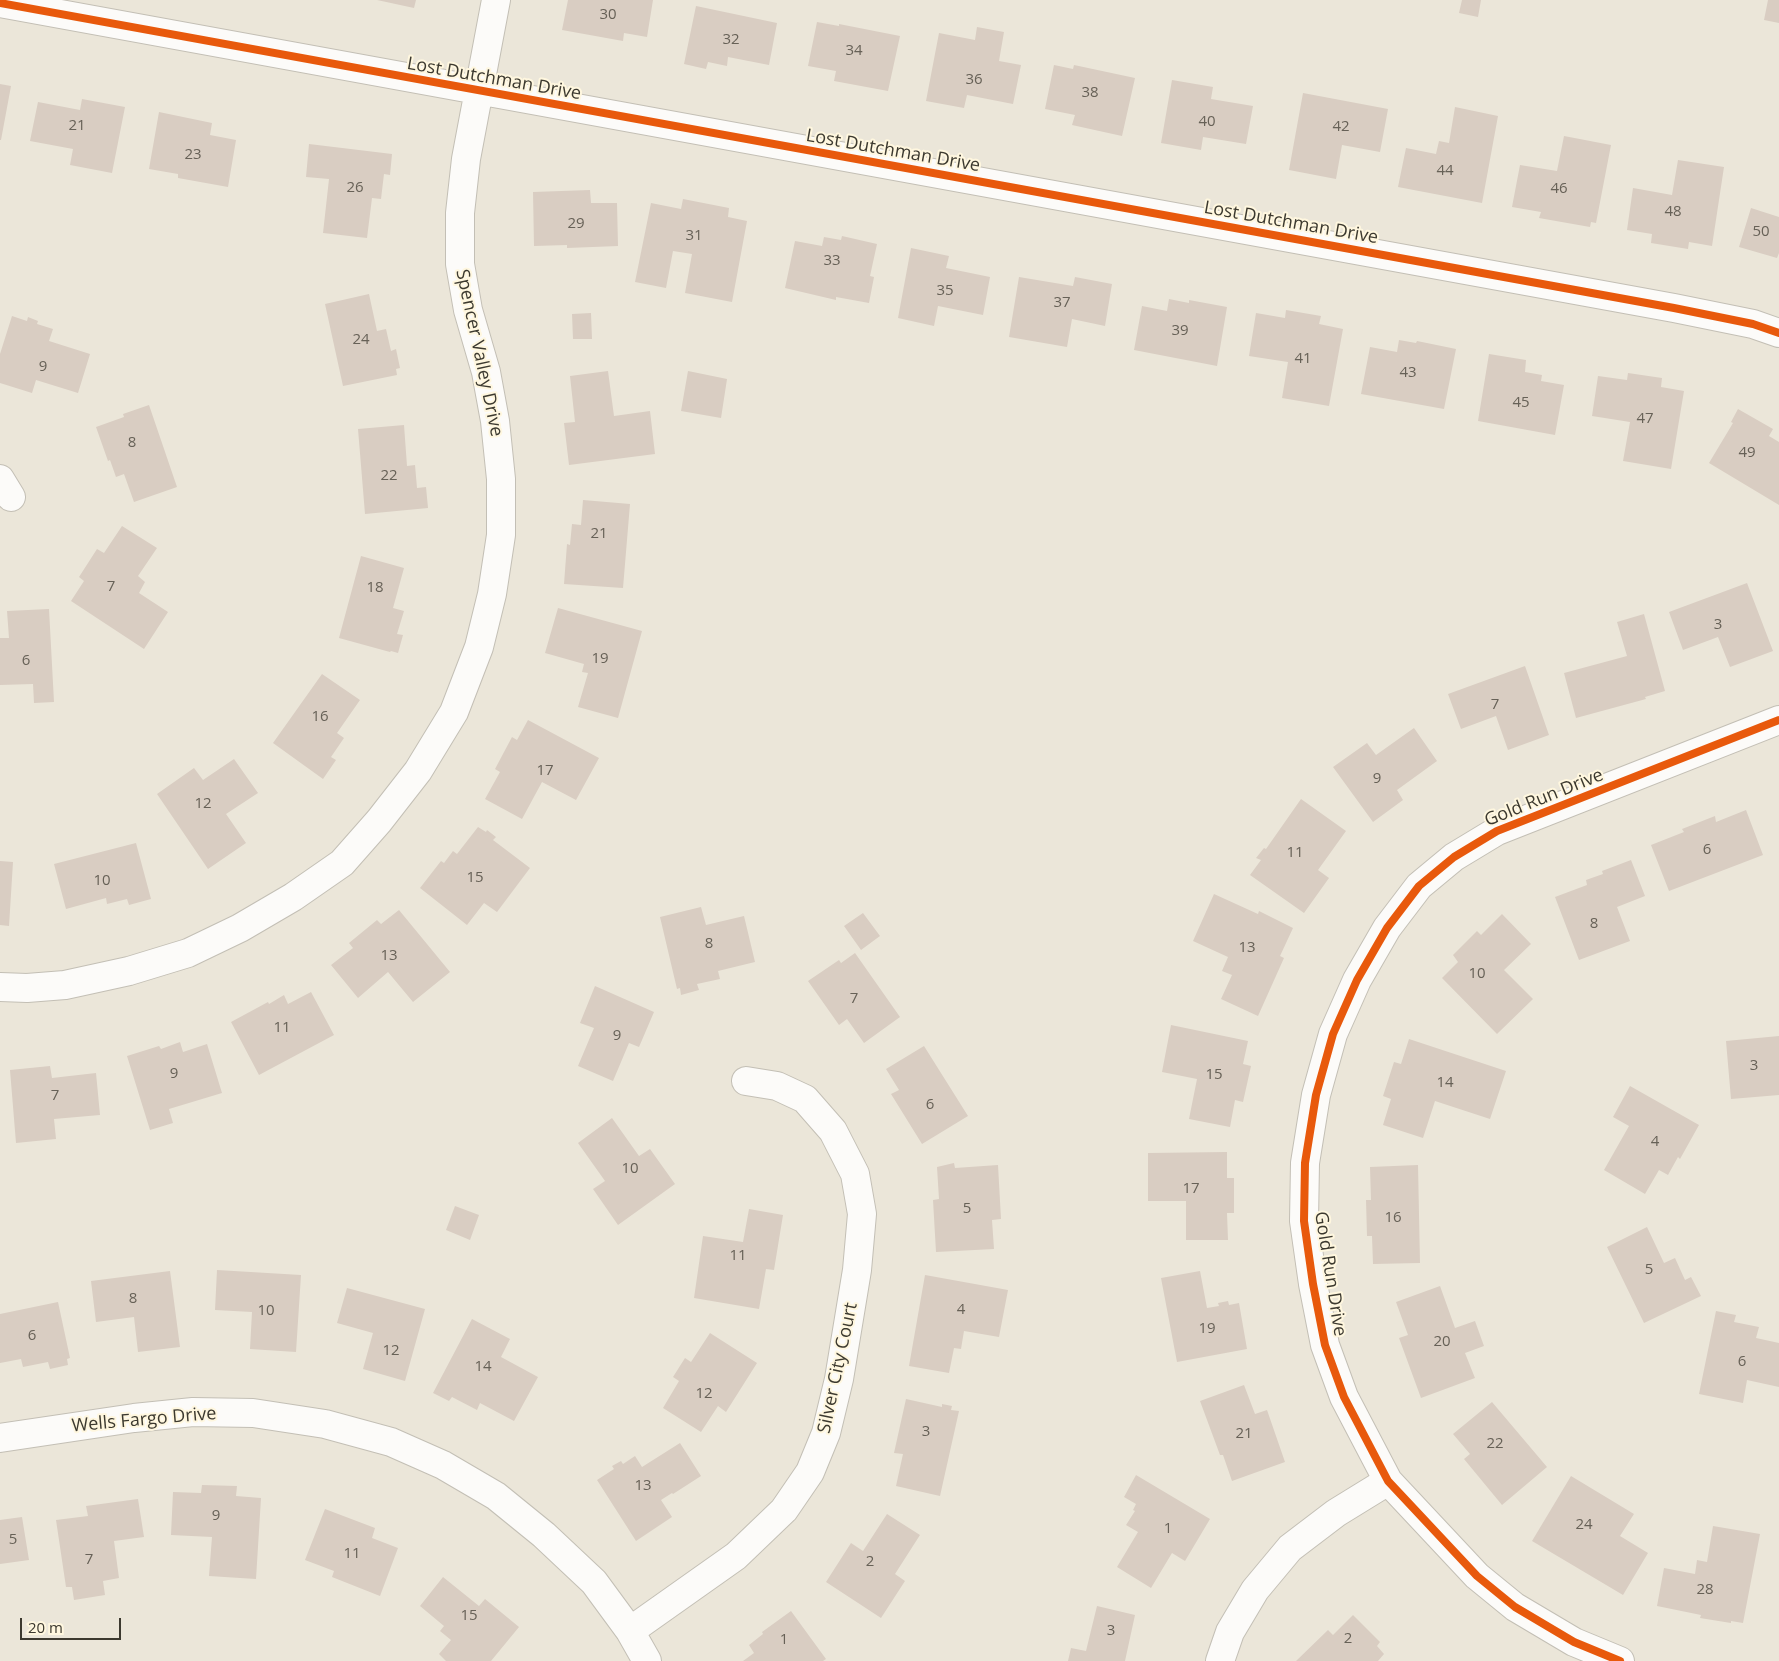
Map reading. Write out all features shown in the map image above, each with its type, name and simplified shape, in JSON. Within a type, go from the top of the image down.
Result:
[{"type":"street","name":"Spencer Valley Drive","points":[[0,987],[27,988],[65,985],[129,971],[188,953],[240,928],[293,897],[342,863],[373,828],[418,771],[454,712],[480,648],[492,594],[501,535],[501,479],[495,421],[486,372],[468,310],[460,264],[460,213],[466,159],[496,0]]},
{"type":"street","name":"Lost Dutchman Drive","points":[[0,3],[1674,308],[1753,324],[1779,333]]},
{"type":"street","name":"Gold Run Drive","points":[[1620,1661],[1574,1642],[1514,1607],[1477,1576],[1388,1481],[1344,1397],[1325,1345],[1313,1284],[1304,1221],[1305,1163],[1316,1095],[1334,1034],[1357,980],[1387,928],[1419,886],[1454,857],[1497,831],[1546,810],[1658,769],[1779,720]]},
{"type":"street","name":"Silver City Court","points":[[630,1631],[736,1556],[784,1510],[810,1472],[826,1433],[838,1379],[857,1270],[862,1214],[854,1174],[833,1131],[805,1099],[777,1086],[746,1081]]},
{"type":"street","name":"Wells Fargo Drive","points":[[0,1438],[134,1418],[193,1412],[253,1413],[325,1424],[391,1442],[443,1465],[496,1496],[544,1535],[594,1582],[630,1631],[647,1661]]},
{"type":"street","points":[[1220,1661],[1230,1632],[1255,1590],[1290,1548],[1336,1513],[1388,1481]]},
{"type":"building","points":[[377,0],[416,0],[414,8]]},
{"type":"building","points":[[568,0],[653,0],[647,37],[624,33],[623,41],[562,30]]},
{"type":"building","points":[[1462,0],[1481,0],[1478,17],[1459,13]]},
{"type":"building","points":[[1768,0],[1779,0],[1779,23],[1764,20]]},
{"type":"building","points":[[696,6],[777,23],[769,65],[728,57],[727,66],[708,62],[706,69],[684,64]]},
{"type":"building","points":[[817,22],[839,26],[839,24],[900,36],[888,91],[834,81],[836,71],[808,66]]},
{"type":"building","points":[[977,27],[1004,32],[999,61],[1021,65],[1013,104],[967,95],[964,108],[926,101],[939,33],[975,40]]},
{"type":"building","points":[[1054,65],[1073,69],[1074,65],[1135,78],[1122,136],[1072,125],[1075,115],[1045,109]]},
{"type":"building","points":[[1172,80],[1213,87],[1211,99],[1253,106],[1246,144],[1203,137],[1201,150],[1161,143]]},
{"type":"building","points":[[0,84],[11,86],[1,140],[0,140]]},
{"type":"building","points":[[1303,93],[1388,109],[1380,152],[1342,145],[1336,179],[1289,170]]},
{"type":"building","points":[[82,99],[125,107],[112,173],[70,165],[73,149],[30,141],[38,102],[80,110]]},
{"type":"building","points":[[1455,107],[1498,116],[1482,203],[1398,187],[1406,148],[1436,154],[1439,141],[1449,143]]},
{"type":"building","points":[[159,112],[212,123],[210,135],[236,140],[228,187],[178,178],[178,174],[149,169]]},
{"type":"building","points":[[1564,136],[1611,145],[1596,223],[1591,222],[1590,227],[1539,218],[1541,212],[1512,207],[1520,165],[1557,171]]},
{"type":"building","points":[[309,144],[392,154],[390,175],[384,174],[381,199],[372,198],[367,238],[323,233],[329,179],[306,177]]},
{"type":"building","points":[[1678,160],[1724,167],[1712,246],[1689,242],[1688,249],[1651,243],[1652,234],[1627,230],[1633,188],[1672,195]]},
{"type":"building","points":[[590,190],[591,203],[617,203],[618,246],[567,248],[567,245],[534,246],[533,192]]},
{"type":"building","points":[[683,199],[729,208],[728,217],[747,221],[732,302],[685,293],[692,254],[673,251],[666,288],[635,282],[651,203],[681,209]]},
{"type":"building","points":[[1751,208],[1779,217],[1779,253],[1777,258],[1739,247]]},
{"type":"building","points":[[842,236],[877,244],[870,276],[874,277],[869,303],[836,297],[836,300],[785,288],[795,241],[822,246],[824,237],[841,240]]},
{"type":"building","points":[[911,248],[949,256],[946,268],[990,277],[983,315],[938,306],[934,326],[898,318]]},
{"type":"building","points":[[1019,277],[1073,286],[1075,277],[1112,284],[1105,326],[1072,319],[1067,347],[1009,337]]},
{"type":"building","points":[[369,294],[377,331],[386,329],[391,351],[396,349],[400,368],[396,369],[397,375],[343,386],[325,304]]},
{"type":"building","points":[[1169,299],[1189,303],[1189,300],[1227,307],[1217,366],[1134,350],[1142,306],[1167,311]]},
{"type":"building","points":[[1286,310],[1321,316],[1319,324],[1343,329],[1329,406],[1282,398],[1288,362],[1249,356],[1256,313],[1285,318]]},
{"type":"building","points":[[591,313],[592,339],[573,339],[572,314]]},
{"type":"building","points":[[12,316],[27,321],[28,317],[38,321],[37,324],[53,329],[49,341],[90,354],[78,393],[36,380],[32,393],[0,383],[0,354]]},
{"type":"building","points":[[1399,340],[1416,343],[1417,341],[1456,349],[1444,409],[1361,394],[1370,347],[1397,352]]},
{"type":"building","points":[[1489,354],[1526,360],[1525,372],[1542,375],[1541,381],[1564,385],[1555,435],[1478,421]]},
{"type":"building","points":[[608,371],[614,416],[650,411],[655,454],[569,465],[564,423],[575,422],[570,376]]},
{"type":"building","points":[[688,371],[727,379],[721,418],[681,411]]},
{"type":"building","points":[[1628,373],[1662,378],[1661,387],[1684,391],[1671,469],[1623,461],[1630,422],[1592,416],[1598,376],[1627,380]]},
{"type":"building","points":[[149,405],[177,487],[134,502],[124,474],[116,477],[96,427],[124,417],[123,414]]},
{"type":"building","points":[[1738,409],[1773,429],[1769,436],[1779,442],[1779,505],[1709,463],[1733,423],[1731,422]]},
{"type":"building","points":[[404,425],[407,466],[415,465],[417,488],[426,487],[428,508],[365,514],[358,429]]},
{"type":"building","points":[[583,500],[630,504],[623,588],[564,584],[567,544],[570,545],[572,524],[581,525]]},
{"type":"building","points":[[122,526],[157,548],[138,576],[145,582],[139,593],[168,612],[144,649],[71,601],[84,581],[79,577],[97,549],[104,553]]},
{"type":"building","points":[[361,556],[404,568],[393,608],[404,611],[397,634],[403,635],[398,653],[339,638]]},
{"type":"building","points":[[1747,583],[1773,651],[1730,667],[1718,637],[1683,650],[1669,612]]},
{"type":"building","points":[[558,608],[642,631],[618,718],[578,707],[588,673],[582,672],[584,664],[545,653]]},
{"type":"building","points":[[49,609],[54,702],[34,703],[33,684],[0,685],[0,638],[9,638],[7,611]]},
{"type":"building","points":[[1644,614],[1665,691],[1645,697],[1646,699],[1576,718],[1564,673],[1627,656],[1617,622]]},
{"type":"building","points":[[1525,666],[1549,735],[1508,750],[1496,716],[1461,729],[1448,694]]},
{"type":"building","points":[[322,674],[360,700],[337,733],[344,738],[331,757],[336,760],[323,779],[273,743]]},
{"type":"building","points":[[528,720],[599,758],[576,800],[542,782],[522,819],[485,799],[500,772],[495,769],[512,737],[517,740]]},
{"type":"building","points":[[1414,728],[1437,761],[1397,790],[1403,800],[1373,822],[1333,767],[1367,743],[1376,755]]},
{"type":"building","points":[[234,759],[258,793],[226,814],[246,843],[208,869],[157,794],[194,768],[203,780]]},
{"type":"building","points":[[1301,799],[1346,831],[1318,870],[1329,878],[1304,913],[1250,875],[1261,860],[1256,858],[1264,848],[1266,849]]},
{"type":"building","points":[[1746,810],[1763,855],[1669,891],[1651,845],[1684,832],[1682,829],[1715,816],[1716,822]]},
{"type":"building","points":[[478,827],[486,832],[487,830],[496,837],[493,840],[530,868],[497,912],[484,903],[467,925],[420,888],[441,861],[444,863],[453,851],[457,854]]},
{"type":"building","points":[[136,843],[151,899],[129,905],[127,899],[107,904],[106,898],[66,909],[54,864]]},
{"type":"building","points":[[1631,860],[1645,896],[1617,907],[1630,941],[1579,960],[1555,897],[1587,885],[1586,880],[1603,874],[1602,871]]},
{"type":"building","points":[[0,861],[13,862],[9,926],[0,925]]},
{"type":"building","points":[[1214,894],[1258,914],[1259,911],[1293,928],[1280,956],[1284,958],[1258,1016],[1221,999],[1232,975],[1222,971],[1228,957],[1193,941]]},
{"type":"building","points":[[701,907],[706,925],[744,916],[755,962],[718,971],[720,979],[697,984],[699,990],[681,995],[680,988],[677,989],[660,917]]},
{"type":"building","points":[[399,910],[450,972],[413,1002],[388,972],[358,998],[331,965],[353,948],[349,943],[377,920],[381,924]]},
{"type":"building","points":[[863,913],[880,936],[861,950],[844,926]]},
{"type":"building","points":[[1502,914],[1531,944],[1504,970],[1533,999],[1497,1034],[1442,978],[1458,962],[1453,955],[1477,931],[1481,935]]},
{"type":"building","points":[[855,953],[900,1017],[864,1043],[847,1019],[839,1025],[808,981],[839,960],[841,963]]},
{"type":"building","points":[[595,986],[654,1012],[639,1047],[629,1043],[613,1081],[578,1066],[594,1028],[580,1023]]},
{"type":"building","points":[[311,992],[334,1035],[259,1075],[231,1022],[284,995],[288,1004]]},
{"type":"building","points":[[1171,1025],[1248,1041],[1243,1064],[1251,1066],[1243,1102],[1235,1100],[1230,1127],[1189,1119],[1197,1079],[1162,1072]]},
{"type":"building","points":[[1779,1036],[1779,1095],[1731,1099],[1726,1041]]},
{"type":"building","points":[[1409,1039],[1506,1071],[1490,1119],[1435,1101],[1423,1138],[1383,1125],[1391,1099],[1383,1096],[1394,1062],[1401,1064]]},
{"type":"building","points":[[180,1042],[183,1052],[207,1044],[222,1093],[169,1109],[173,1123],[150,1130],[127,1056],[159,1046],[161,1049]]},
{"type":"building","points":[[924,1046],[968,1116],[922,1144],[891,1094],[899,1090],[886,1069]]},
{"type":"building","points":[[50,1066],[52,1078],[96,1073],[100,1115],[54,1119],[56,1139],[16,1143],[10,1070]]},
{"type":"building","points":[[1630,1086],[1699,1125],[1680,1159],[1678,1157],[1668,1175],[1659,1170],[1645,1194],[1604,1170],[1629,1126],[1613,1117]]},
{"type":"building","points":[[612,1118],[639,1156],[650,1149],[675,1184],[618,1225],[593,1189],[605,1181],[578,1143]]},
{"type":"building","points":[[1227,1152],[1227,1178],[1234,1178],[1234,1213],[1227,1213],[1228,1240],[1186,1240],[1186,1201],[1148,1201],[1148,1153]]},
{"type":"building","points":[[954,1163],[955,1168],[998,1165],[1001,1219],[992,1220],[994,1249],[936,1252],[933,1200],[939,1199],[937,1167]]},
{"type":"building","points":[[1418,1165],[1420,1263],[1373,1264],[1372,1236],[1367,1236],[1366,1200],[1371,1200],[1370,1167]]},
{"type":"building","points":[[455,1206],[479,1215],[470,1240],[446,1230]]},
{"type":"building","points":[[749,1209],[783,1215],[774,1270],[766,1269],[759,1309],[694,1298],[703,1236],[743,1242]]},
{"type":"building","points":[[1647,1227],[1664,1263],[1675,1258],[1685,1280],[1691,1277],[1701,1296],[1644,1323],[1607,1247]]},
{"type":"building","points":[[217,1270],[301,1275],[296,1352],[250,1349],[252,1312],[215,1310]]},
{"type":"building","points":[[170,1271],[180,1347],[138,1352],[134,1317],[96,1322],[91,1281]]},
{"type":"building","points":[[1200,1271],[1207,1308],[1219,1306],[1218,1303],[1228,1301],[1229,1305],[1239,1303],[1247,1349],[1177,1362],[1161,1278]]},
{"type":"building","points":[[925,1275],[1008,1290],[999,1337],[964,1331],[961,1349],[954,1348],[949,1373],[909,1366]]},
{"type":"building","points":[[1440,1286],[1455,1328],[1475,1321],[1484,1346],[1465,1353],[1475,1378],[1421,1398],[1399,1338],[1408,1335],[1396,1302]]},
{"type":"building","points":[[347,1288],[425,1309],[405,1381],[363,1369],[373,1333],[337,1323]]},
{"type":"building","points":[[58,1302],[70,1358],[67,1359],[68,1365],[50,1369],[48,1362],[23,1367],[21,1359],[0,1363],[0,1314]]},
{"type":"building","points":[[1716,1311],[1736,1315],[1734,1322],[1759,1327],[1756,1338],[1779,1343],[1779,1387],[1747,1380],[1743,1403],[1699,1394]]},
{"type":"building","points":[[472,1319],[510,1339],[501,1357],[538,1377],[514,1421],[480,1403],[477,1410],[452,1397],[449,1401],[433,1393]]},
{"type":"building","points":[[710,1333],[757,1363],[726,1412],[718,1406],[701,1432],[663,1408],[679,1381],[673,1377],[685,1358],[691,1362]]},
{"type":"building","points":[[1244,1385],[1255,1414],[1267,1410],[1285,1462],[1232,1481],[1200,1401]]},
{"type":"building","points":[[906,1399],[942,1407],[942,1404],[952,1406],[951,1410],[959,1411],[940,1496],[896,1486],[903,1454],[894,1453]]},
{"type":"building","points":[[1492,1402],[1547,1467],[1502,1505],[1464,1459],[1470,1454],[1453,1434]]},
{"type":"building","points":[[680,1443],[701,1476],[661,1500],[672,1517],[636,1541],[597,1480],[614,1469],[612,1466],[621,1461],[623,1464],[635,1456],[642,1467]]},
{"type":"building","points":[[1136,1475],[1210,1519],[1185,1561],[1172,1553],[1151,1588],[1117,1567],[1138,1532],[1126,1525],[1135,1511],[1133,1510],[1136,1504],[1124,1497]]},
{"type":"building","points":[[1571,1476],[1634,1514],[1620,1536],[1648,1553],[1623,1595],[1532,1541]]},
{"type":"building","points":[[202,1485],[237,1486],[236,1496],[261,1498],[256,1579],[209,1576],[212,1537],[171,1535],[173,1492],[201,1493]]},
{"type":"building","points":[[138,1499],[144,1537],[114,1541],[119,1578],[103,1581],[105,1595],[74,1600],[72,1587],[66,1587],[56,1520],[88,1516],[86,1506]]},
{"type":"building","points":[[325,1509],[375,1528],[372,1538],[398,1548],[380,1596],[332,1577],[334,1571],[305,1560]]},
{"type":"building","points":[[887,1514],[920,1535],[895,1574],[905,1581],[881,1618],[826,1582],[851,1543],[863,1551]]},
{"type":"building","points":[[22,1517],[29,1560],[0,1564],[0,1520]]},
{"type":"building","points":[[1713,1526],[1760,1534],[1743,1623],[1700,1618],[1701,1615],[1657,1606],[1664,1568],[1695,1574],[1697,1560],[1707,1562]]},
{"type":"building","points":[[443,1577],[479,1606],[485,1599],[519,1627],[491,1661],[446,1661],[439,1654],[451,1640],[440,1631],[444,1626],[420,1606]]},
{"type":"building","points":[[1097,1606],[1135,1615],[1125,1661],[1068,1661],[1071,1648],[1086,1651]]},
{"type":"building","points":[[791,1611],[826,1659],[823,1661],[743,1661],[754,1653],[749,1645],[763,1634],[762,1632]]},
{"type":"building","points":[[1353,1615],[1380,1642],[1377,1646],[1384,1654],[1378,1661],[1296,1661],[1328,1630],[1333,1635]]},
{"type":"cycle path","points":[[0,3],[1674,308],[1753,324],[1779,333]]},
{"type":"cycle path","points":[[1620,1661],[1574,1642],[1515,1607],[1477,1576],[1388,1481],[1344,1397],[1325,1345],[1313,1284],[1304,1221],[1305,1163],[1316,1095],[1333,1034],[1357,980],[1387,928],[1419,886],[1454,857],[1497,831],[1779,720]]}]
